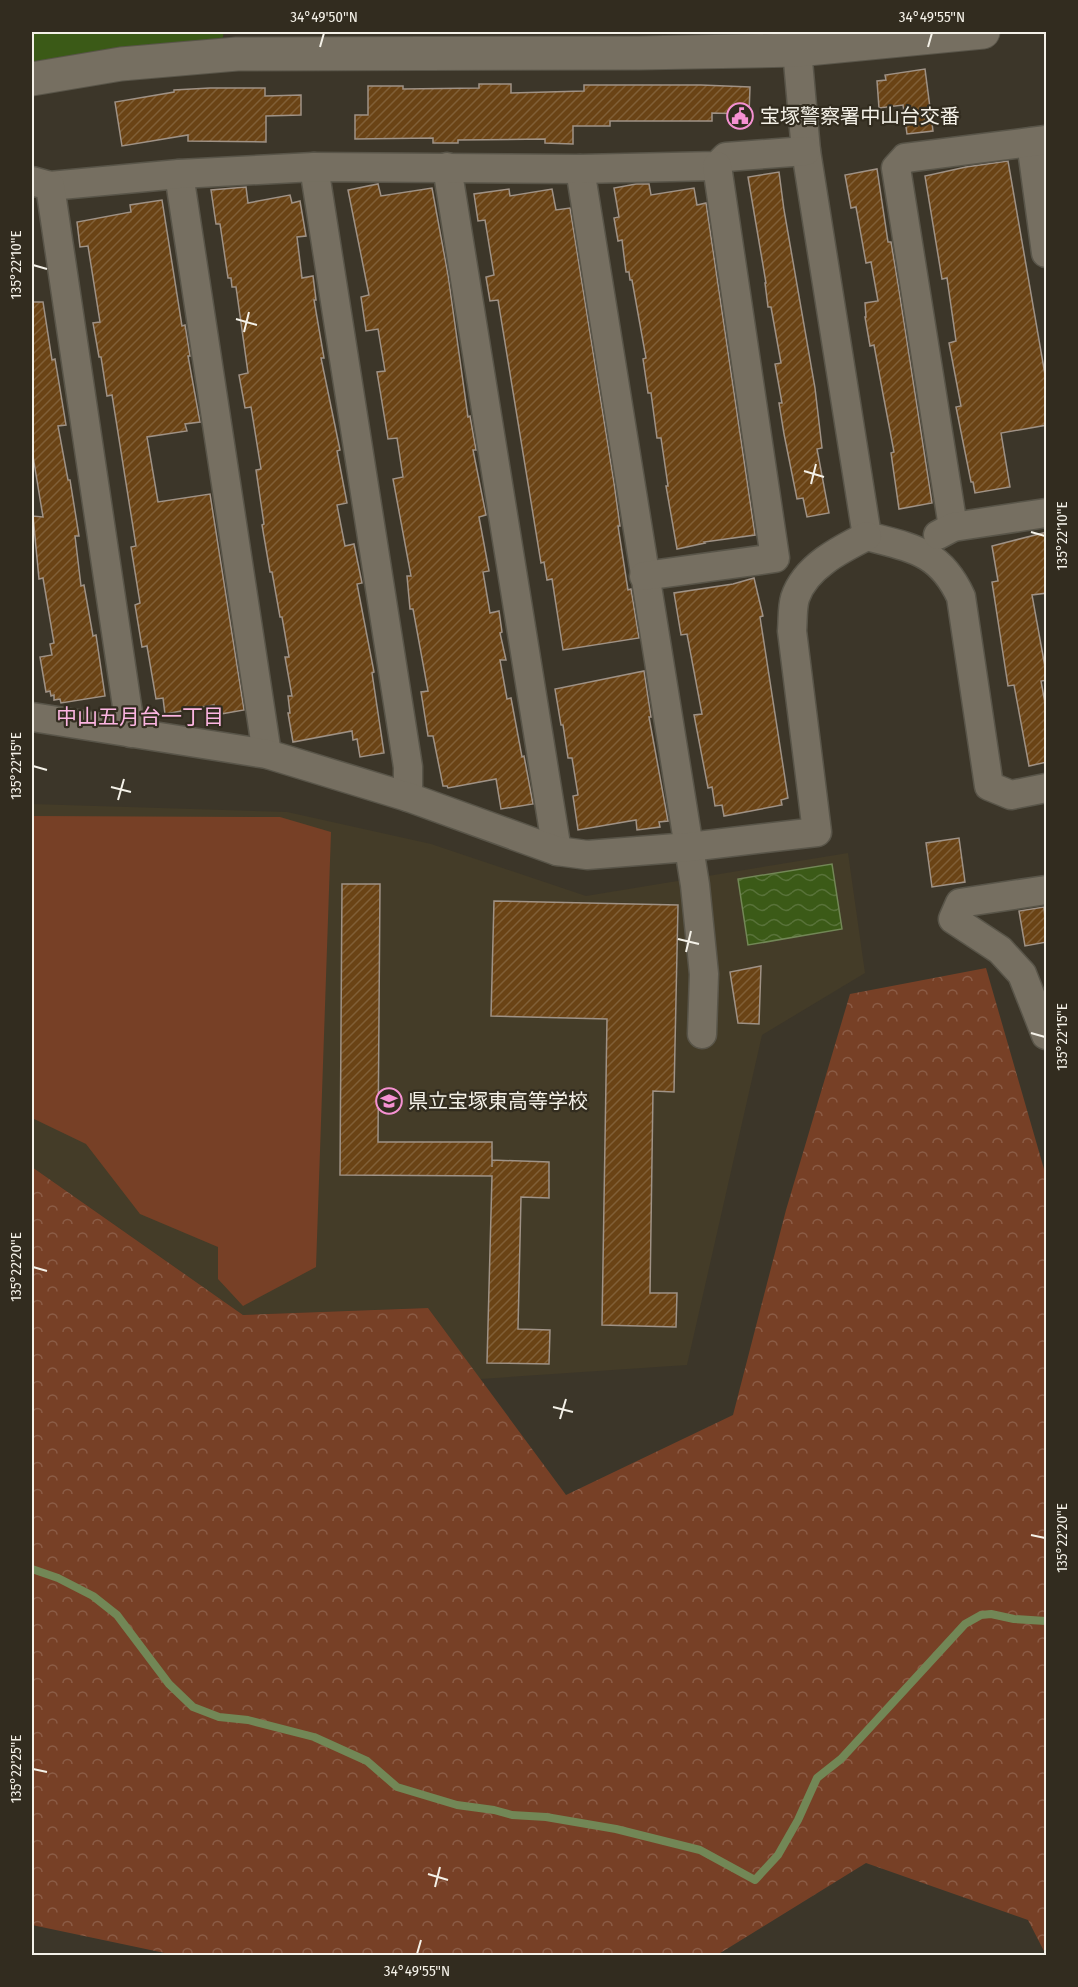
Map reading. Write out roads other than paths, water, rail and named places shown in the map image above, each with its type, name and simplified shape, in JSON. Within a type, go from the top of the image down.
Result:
[{"type":"street","points":[[32,79],[121,64],[237,54],[306,43],[640,42],[797,50],[983,32]]},
{"type":"street","points":[[797,50],[806,151],[867,536]]},
{"type":"street","points":[[953,527],[896,168],[905,158],[1039,141],[1047,253]]},
{"type":"street","points":[[131,733],[41,183],[314,167],[580,169],[717,166],[726,157],[806,151]]},
{"type":"street","points":[[644,576],[775,558],[717,166]]},
{"type":"street","points":[[314,167],[408,767],[408,797]]},
{"type":"street","points":[[447,167],[558,851]]},
{"type":"street","points":[[580,169],[695,885],[704,974],[702,1034]]},
{"type":"street","points":[[179,174],[267,754]]},
{"type":"street","points":[[913,548],[953,527],[1047,513]]},
{"type":"street","points":[[32,717],[267,754],[408,797],[558,851],[587,855],[689,847],[817,832],[792,631],[795,598],[817,567],[840,549],[867,536],[913,548],[937,561],[954,581],[961,597],[989,786],[1011,795],[1047,788]]},
{"type":"street","points":[[1047,890],[960,903],[953,919],[1000,950],[1022,974],[1047,1035]]},
{"type":"water","points":[[832,864],[842,929],[748,945],[738,879]]},
{"type":"waterway","points":[[32,54],[173,33],[201,32]]},
{"type":"waterway","points":[[32,1569],[58,1578],[93,1596],[117,1615],[169,1684],[193,1707],[219,1717],[248,1720],[314,1737],[367,1761],[397,1787],[457,1805],[616,1829],[700,1850],[755,1880],[778,1855],[798,1820],[817,1778],[841,1759],[965,1624],[981,1615],[991,1614],[1014,1619],[1046,1621]]},
{"type":"place","name":"宝塚警察署中山台交番","points":[[740,116]]},
{"type":"place","name":"県立宝塚東高等学校","points":[[389,1101]]},
{"type":"district","name":"中山五月台一丁目","points":[[140,717]]}]
